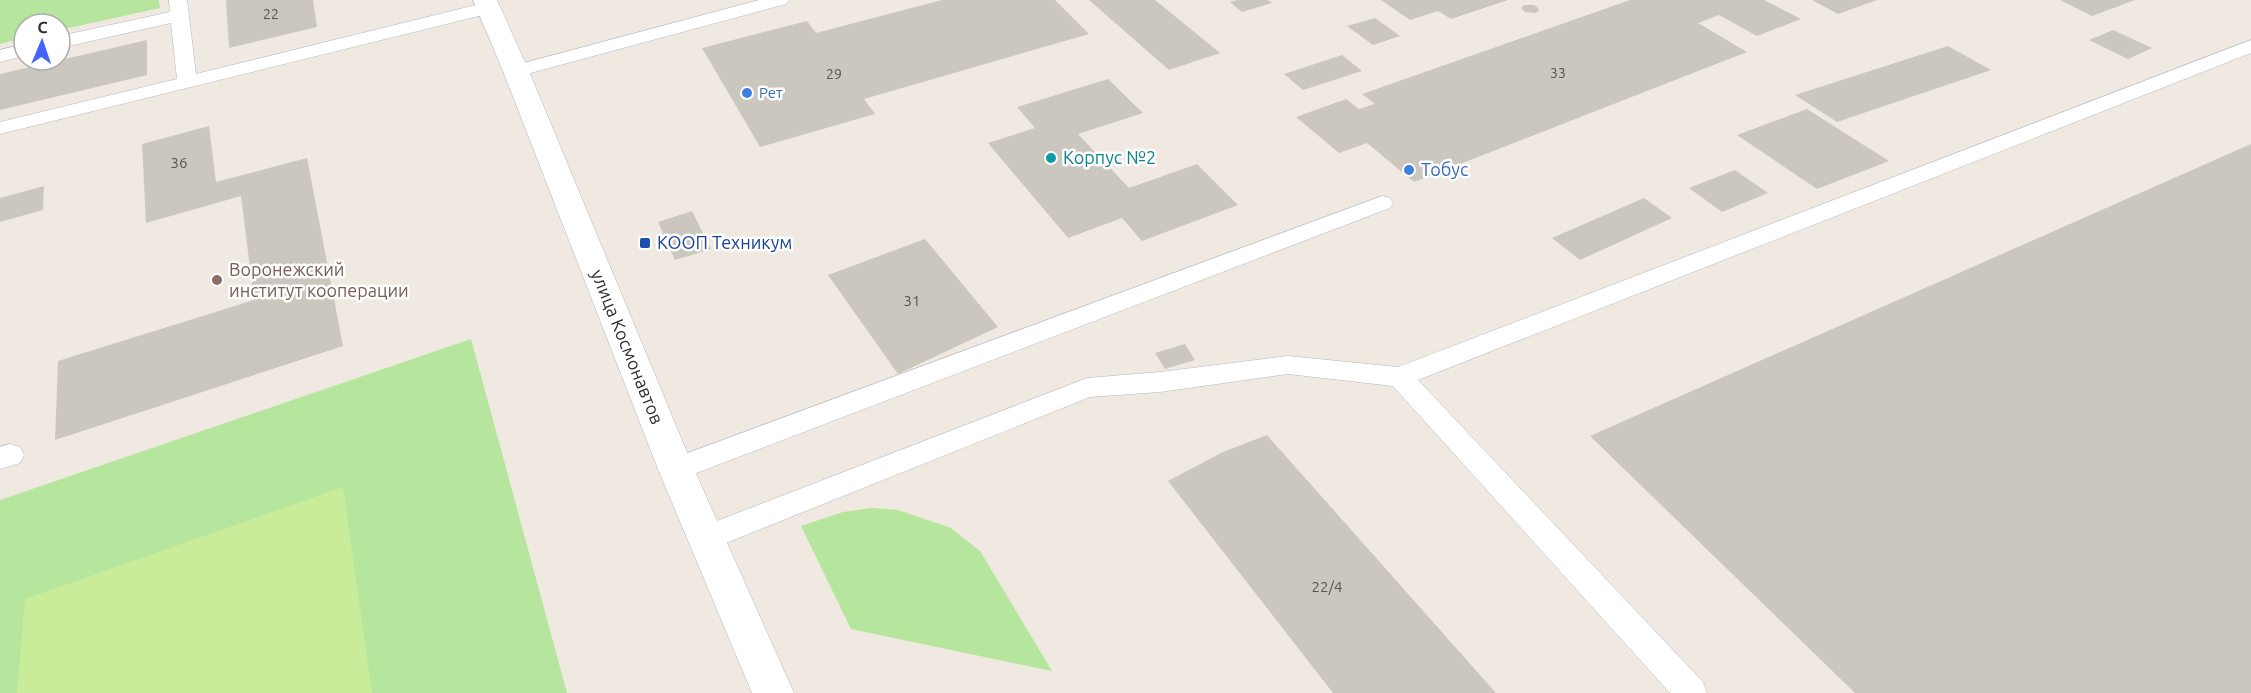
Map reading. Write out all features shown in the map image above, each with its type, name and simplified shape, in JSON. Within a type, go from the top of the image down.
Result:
[{"type":"main road","name":"улица Космонавтов","points":[[487,4],[676,469],[773,693]]},
{"type":"lane","points":[[516,71],[780,0]]},
{"type":"lane","points":[[0,128],[487,4]]},
{"type":"lane","points":[[72,38],[179,7],[187,81]]},
{"type":"lane","points":[[706,538],[1087,388],[1160,382],[1288,365],[1401,377],[2251,46]]},
{"type":"lane","points":[[676,469],[1382,203]]},
{"type":"lane","points":[[1401,377],[1691,693]]},
{"type":"green space","points":[[0,0],[159,0],[160,8],[72,27],[72,12],[12,12],[12,41],[0,44]]},
{"type":"green space","points":[[471,339],[567,693],[0,693],[0,500]]},
{"type":"green space","points":[[343,487],[372,693],[17,693],[25,599]]},
{"type":"green space","points":[[872,508],[898,510],[951,528],[980,551],[1052,671],[851,629],[801,526],[843,512]]},
{"type":"building","points":[[226,0],[313,0],[317,27],[229,48]]},
{"type":"building","points":[[942,0],[1055,0],[1089,34],[864,99],[875,114],[760,147],[702,48],[807,21],[816,33]]},
{"type":"building","points":[[1089,0],[1155,0],[1220,53],[1169,70]]},
{"type":"building","points":[[1268,0],[1272,3],[1242,12],[1230,2]]},
{"type":"building","points":[[1381,0],[1508,0],[1451,19],[1438,11],[1410,20]]},
{"type":"building","points":[[1630,0],[1764,0],[1801,19],[1757,36],[1719,15],[1698,23],[1747,52],[1414,182],[1367,143],[1339,153],[1296,117],[1346,99],[1359,109],[1375,104],[1362,94]]},
{"type":"building","points":[[1812,0],[1877,0],[1838,14]]},
{"type":"building","points":[[2060,0],[2135,0],[2092,16]]},
{"type":"building","points":[[1524,5],[1534,5],[1539,11],[1525,12],[1521,8]]},
{"type":"building","points":[[1375,18],[1400,36],[1373,45],[1347,26]]},
{"type":"building","points":[[2113,30],[2152,48],[2128,59],[2089,40]]},
{"type":"building","points":[[147,40],[147,75],[0,110],[0,74],[12,71],[72,72],[72,57]]},
{"type":"building","points":[[1948,46],[1991,70],[1837,122],[1795,95]]},
{"type":"building","points":[[1342,55],[1362,71],[1303,90],[1284,74]]},
{"type":"building","name":"Корпус №2","points":[[1108,79],[1143,113],[1078,134],[1129,188],[1197,164],[1238,205],[1142,241],[1122,218],[1068,238],[988,143],[1035,128],[1017,107]]},
{"type":"building","points":[[1807,109],[1889,161],[1817,189],[1737,135]]},
{"type":"building","points":[[209,126],[216,182],[307,158],[343,346],[55,440],[58,361],[254,300],[241,196],[146,223],[142,144]]},
{"type":"building","points":[[2251,144],[2251,693],[1855,693],[1590,436]]},
{"type":"building","points":[[1735,170],[1768,193],[1722,212],[1689,188]]},
{"type":"building","points":[[44,186],[43,210],[0,222],[0,198]]},
{"type":"building","points":[[1644,198],[1672,218],[1580,260],[1552,238]]},
{"type":"building","points":[[692,211],[711,249],[675,260],[658,222]]},
{"type":"building","points":[[925,239],[998,327],[898,374],[828,275]]},
{"type":"building","points":[[1185,344],[1195,360],[1165,369],[1155,353]]},
{"type":"building","points":[[1267,435],[1496,693],[1333,693],[1168,481],[1223,452]]},
{"type":"place","name":"Рет","points":[[747,93]]},
{"type":"place","name":"Корпус №2","points":[[1051,158]]},
{"type":"place","name":"Тобус","points":[[1409,170]]},
{"type":"place","name":"КООП Техникум","points":[[645,243]]},
{"type":"place","name":"Воронежский институт кооперации","points":[[217,280]]}]
